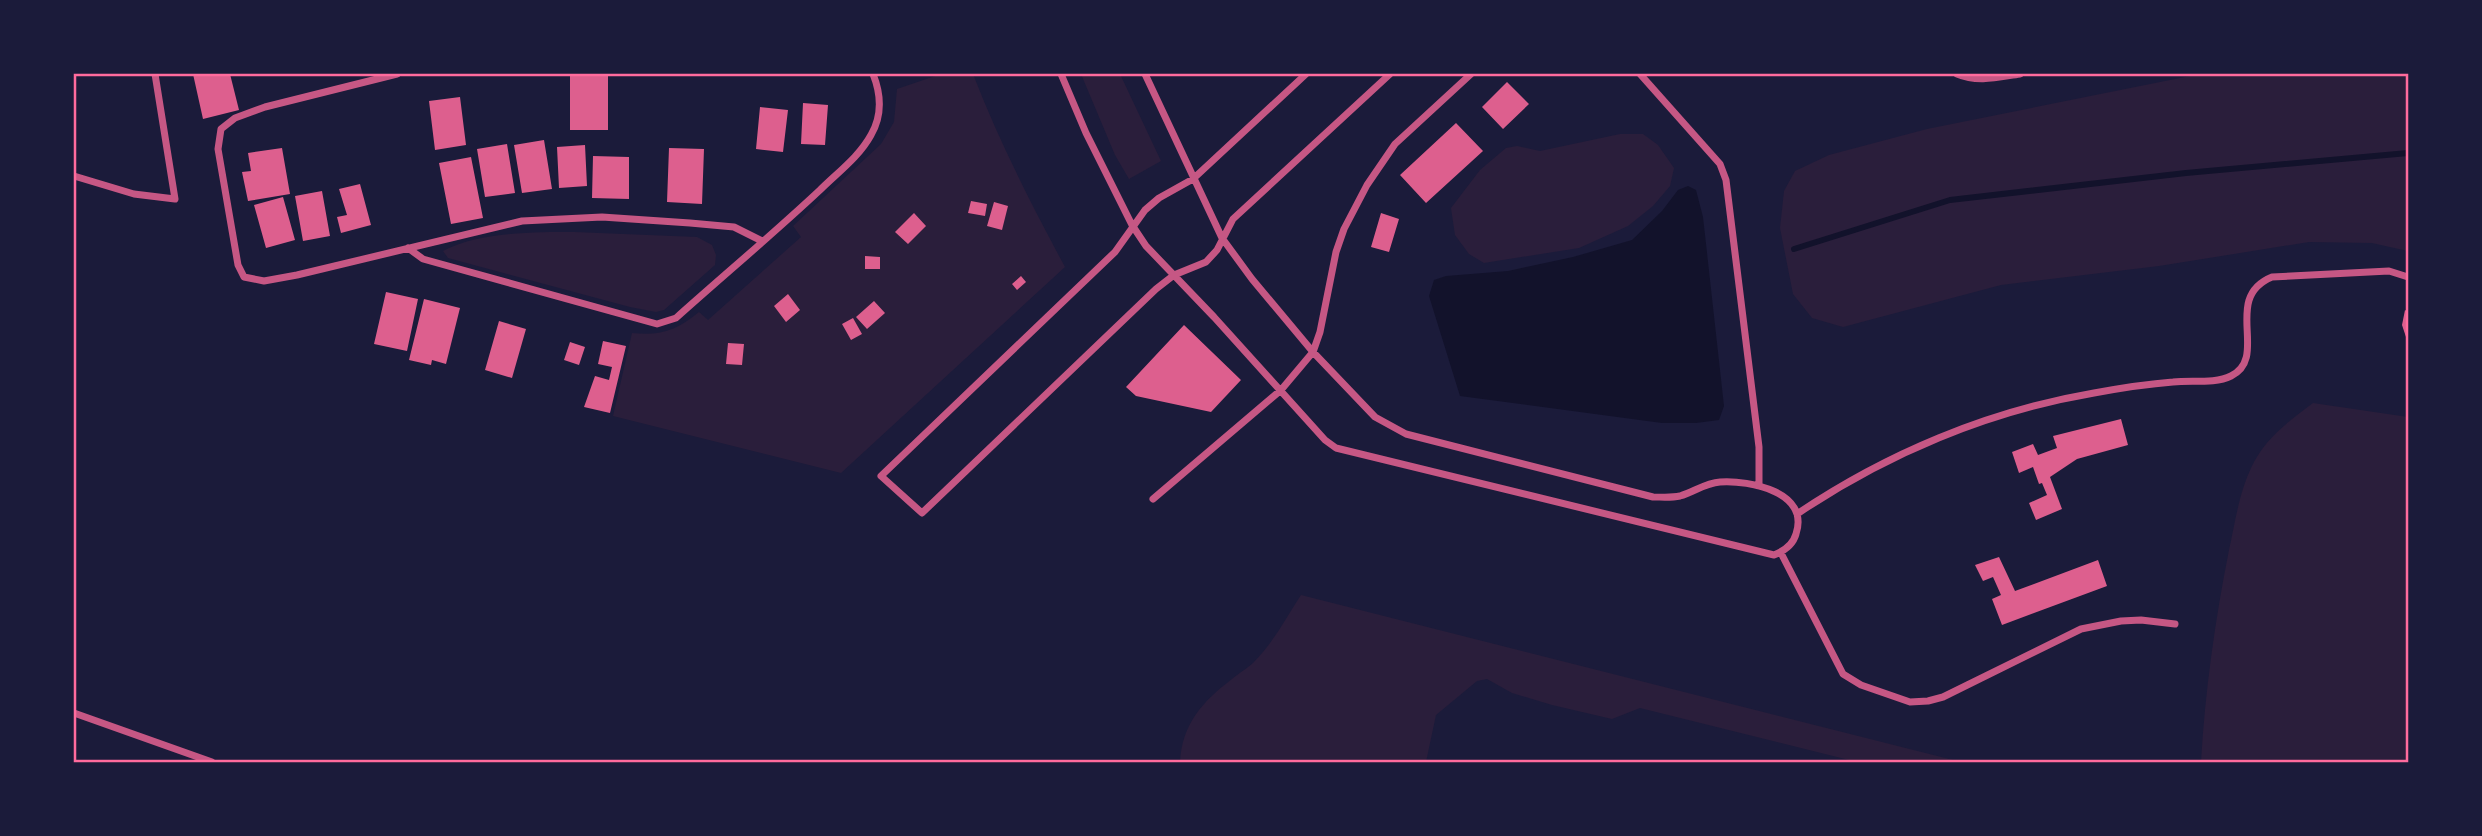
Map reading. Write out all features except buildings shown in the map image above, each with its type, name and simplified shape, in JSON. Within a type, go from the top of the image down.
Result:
[{"type":"street","points":[[74,176],[134,194],[175,198],[155,74]]},
{"type":"street","points":[[397,74],[265,107],[235,118],[221,129],[218,149],[238,265],[244,277],[264,281],[522,221],[602,217],[734,227],[762,241]]},
{"type":"street","points":[[408,248],[423,259],[657,324],[676,318],[858,153],[872,134],[880,108],[879,89],[873,74]]},
{"type":"street","points":[[1061,74],[1086,133],[1132,225],[1146,246],[1325,440],[1336,447],[1774,555],[1793,542],[1798,524],[1797,514],[1785,497],[1759,486],[1719,482],[1707,484],[1680,496],[1653,497],[1406,434],[1375,417],[1314,352],[1252,279],[1222,238],[1145,74]]},
{"type":"street","points":[[1306,74],[1193,179],[1159,198],[1132,225],[1115,252],[881,476],[922,513],[1156,289],[1174,275],[1206,262],[1217,250],[1233,219],[1390,74]]},
{"type":"street","points":[[1153,499],[1281,390],[1314,352],[1336,252],[1344,229],[1367,185],[1395,144],[1471,74]]},
{"type":"street","points":[[1640,74],[1720,164],[1727,180],[1759,447],[1759,486]]},
{"type":"street","points":[[1957,74],[1972,79],[2021,74]]},
{"type":"street","points":[[1797,514],[1827,494],[1901,455],[1956,431],[2002,416],[2100,392],[2232,375],[2242,366],[2247,354],[2249,297],[2258,285],[2272,277],[2389,271],[2409,277]]},
{"type":"street","points":[[1781,552],[1843,674],[1861,685],[1910,702],[1943,697],[2081,629],[2121,621],[2141,620],[2175,624]]},
{"type":"street","points":[[74,713],[212,762]]},
{"type":"shaded area","points":[[941,74],[973,74],[1016,172],[1065,267],[841,473],[613,416],[632,333],[652,334],[668,330],[699,312],[708,320],[801,237],[793,226],[881,144],[894,122],[897,89]]},
{"type":"shaded area","points":[[1081,74],[1120,74],[1161,161],[1129,179],[1115,155]]},
{"type":"shaded area","points":[[2200,74],[2408,74],[2408,251],[2372,243],[2309,242],[2159,266],[2001,285],[1843,327],[1812,318],[1793,294],[1780,228],[1784,191],[1795,171],[1829,155],[1927,129]]},
{"type":"shaded area","points":[[1620,134],[1643,134],[1658,145],[1674,168],[1670,186],[1653,206],[1628,226],[1579,248],[1484,263],[1469,254],[1455,235],[1451,208],[1480,170],[1506,148],[1517,146],[1540,151]]},
{"type":"shaded area","points":[[1688,186],[1696,190],[1703,217],[1724,406],[1719,420],[1662,423],[1460,396],[1429,296],[1434,280],[1446,276],[1508,271],[1573,257],[1632,240],[1662,211],[1678,190]]},
{"type":"shaded area","points":[[574,232],[697,237],[712,245],[716,255],[715,265],[664,310],[656,312],[448,258],[443,251],[490,237]]},
{"type":"shaded area","points":[[2313,403],[2408,417],[2408,762],[2201,762],[2215,629],[2243,488],[2263,448],[2278,431]]},
{"type":"shaded area","points":[[1301,595],[1961,762],[1857,762],[1640,708],[1612,719],[1512,693],[1487,679],[1477,681],[1436,715],[1426,762],[1180,762],[1185,736],[1196,714],[1212,696],[1261,655]]},
{"type":"waterway","points":[[1794,249],[1950,200],[2186,173],[2408,153]]}]
